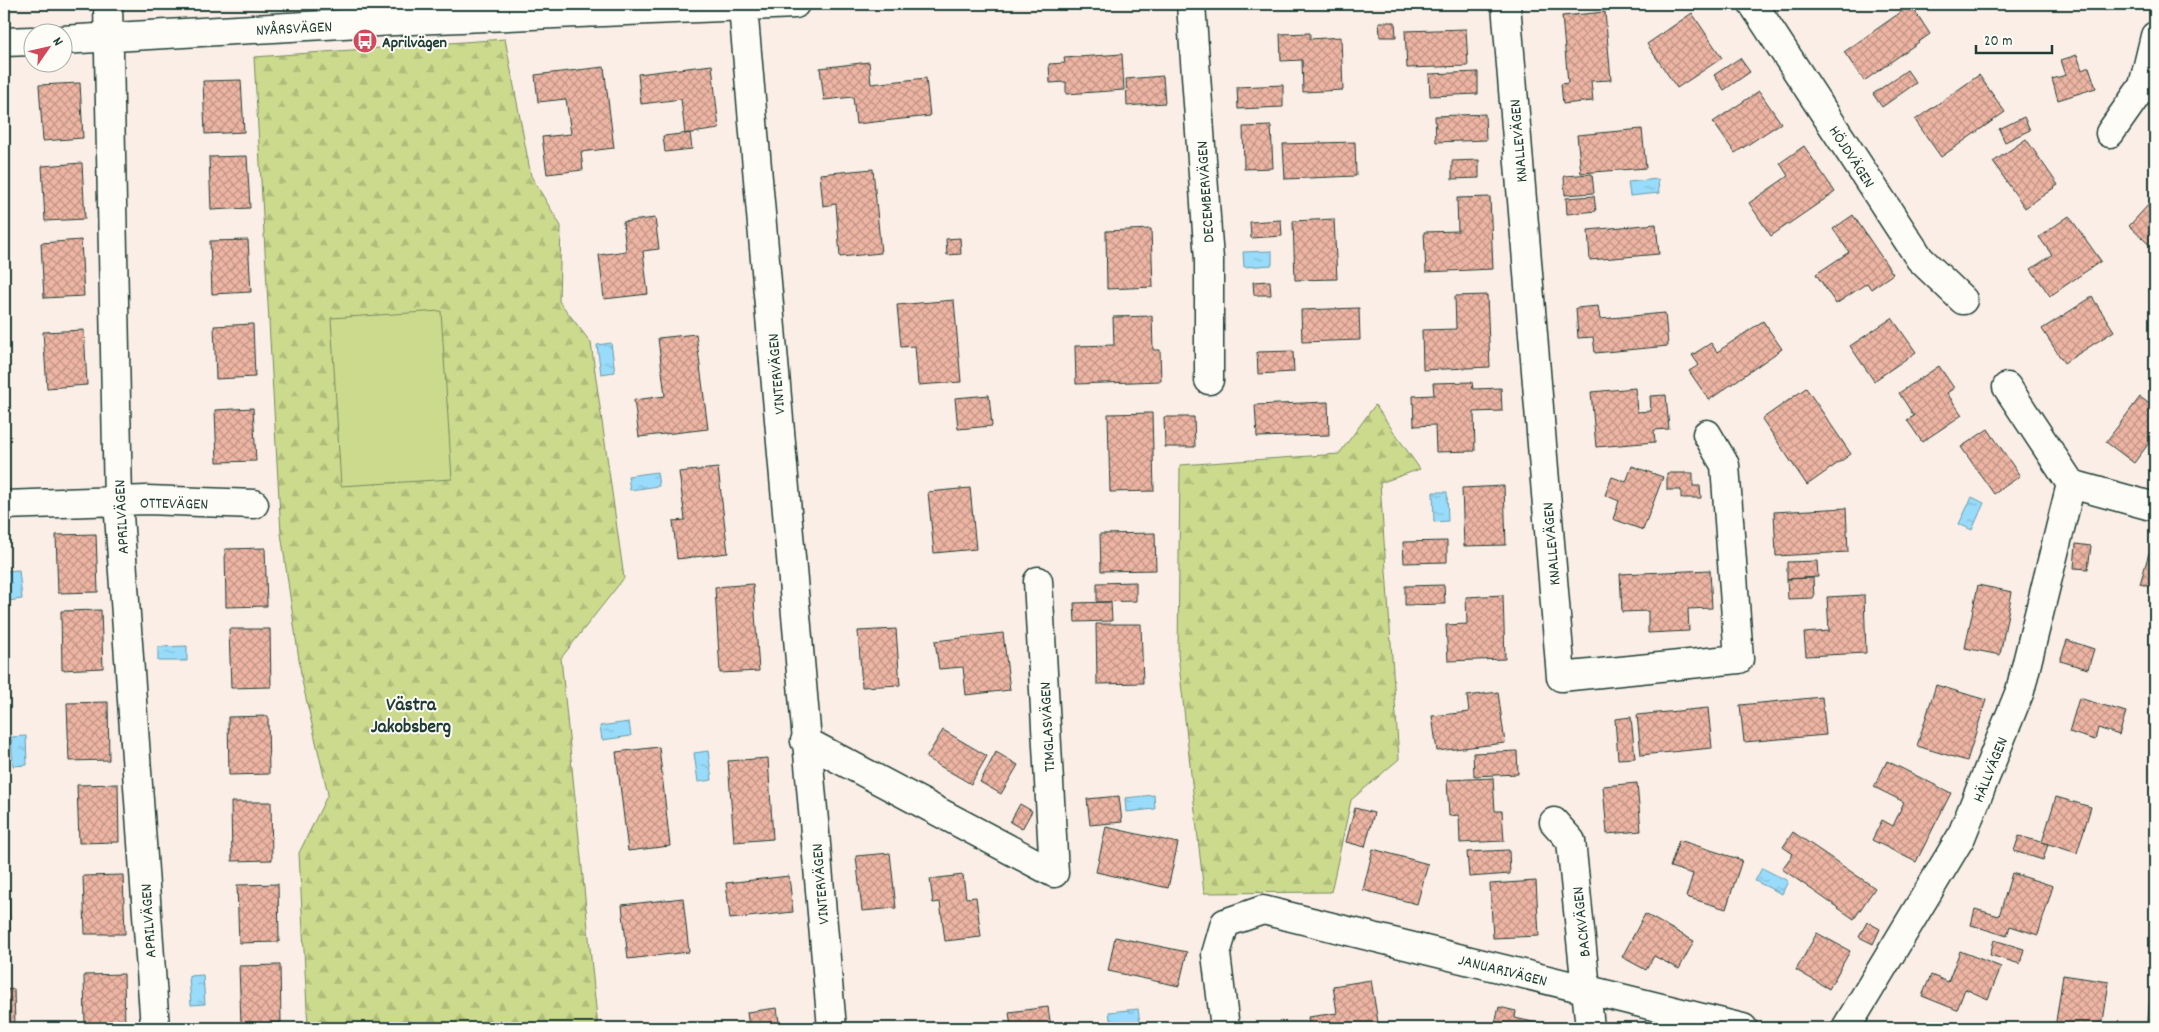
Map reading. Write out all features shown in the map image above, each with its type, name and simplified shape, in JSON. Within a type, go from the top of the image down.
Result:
[{"type":"street","name":"APRILVÄGEN","points":[[108,4],[118,501],[155,1028]]},
{"type":"street","name":"NYÅRSVÄGEN","points":[[72,40],[110,39],[412,12],[743,7],[795,4]]},
{"type":"street","name":"DECEMBERVÄGEN","points":[[1192,4],[1209,260],[1209,380]]},
{"type":"street","name":"KNALLEVÄGEN","points":[[1506,4],[1561,677],[1738,659],[1725,465],[1707,434]]},
{"type":"street","name":"HÖJDVÄGEN","points":[[1753,4],[1920,259],[1963,300]]},
{"type":"street","name":"VINTERVÄGEN","points":[[743,7],[832,1028]]},
{"type":"street","points":[[2110,133],[2142,86],[2155,36]]},
{"type":"street","points":[[4,42],[22,41]]},
{"type":"street","points":[[2007,387],[2070,484],[2155,506]]},
{"type":"street","name":"HÄLLVÄGEN","points":[[1846,1028],[1961,837],[2020,691],[2070,484]]},
{"type":"street","name":"OTTEVÄGEN","points":[[4,505],[118,501],[254,504]]},
{"type":"street","name":"TIMGLASVÄGEN","points":[[806,741],[1054,872],[1038,581]]},
{"type":"street","name":"BACKVÄGEN","points":[[1554,822],[1571,841],[1590,1028]]},
{"type":"street","name":"JANUARIVÄGEN","points":[[1225,1028],[1216,954],[1225,923],[1263,910],[1743,1028]]},
{"type":"green space","points":[[505,39],[531,176],[561,226],[559,301],[591,343],[624,578],[561,658],[598,1028],[308,1028],[299,853],[328,794],[302,681],[281,533],[254,57]]},
{"type":"green space","points":[[441,311],[452,479],[341,486],[331,318]]},
{"type":"green space","points":[[1375,405],[1420,469],[1380,483],[1399,759],[1351,800],[1331,892],[1204,893],[1178,655],[1180,465],[1339,454]]},
{"type":"water","points":[[1658,179],[1659,193],[1630,196],[1628,182]]},
{"type":"water","points":[[1272,251],[1272,265],[1244,267],[1243,252]]},
{"type":"water","points":[[611,343],[615,372],[601,374],[597,345]]},
{"type":"water","points":[[657,472],[659,486],[630,490],[628,476]]},
{"type":"water","points":[[1433,492],[1447,492],[1448,521],[1434,522]]},
{"type":"water","points":[[1972,497],[1984,503],[1972,530],[1959,524]]},
{"type":"water","points":[[19,570],[22,599],[8,601],[5,571]]},
{"type":"water","points":[[187,646],[187,661],[158,661],[158,647]]},
{"type":"water","points":[[629,722],[631,736],[602,740],[600,726]]},
{"type":"water","points":[[26,736],[27,765],[13,766],[11,737]]},
{"type":"water","points":[[708,751],[712,780],[698,782],[694,753]]},
{"type":"water","points":[[1154,795],[1155,809],[1126,812],[1125,798]]},
{"type":"water","points":[[1762,868],[1788,881],[1782,894],[1755,881]]},
{"type":"water","points":[[203,975],[205,1004],[191,1005],[189,976]]},
{"type":"water","points":[[1138,1009],[1140,1023],[1111,1026],[1109,1012]]},
{"type":"building","points":[[2101,4],[2125,4],[2125,9],[2102,10]]},
{"type":"building","points":[[1911,5],[1930,34],[1864,81],[1844,52]]},
{"type":"building","points":[[1605,12],[1611,80],[1591,81],[1593,101],[1563,104],[1561,84],[1568,83],[1562,16]]},
{"type":"building","points":[[1692,13],[1722,58],[1677,88],[1647,44]]},
{"type":"building","points":[[1379,22],[1395,22],[1396,37],[1380,37]]},
{"type":"building","points":[[1466,29],[1468,66],[1407,68],[1405,31]]},
{"type":"building","points":[[1310,33],[1310,39],[1341,37],[1343,90],[1303,92],[1302,60],[1281,61],[1280,34]]},
{"type":"building","points":[[1122,54],[1124,90],[1066,94],[1066,82],[1050,83],[1049,64],[1065,63],[1064,58]]},
{"type":"building","points":[[2077,55],[2082,70],[2089,67],[2096,88],[2058,100],[2052,79],[2066,75],[2061,60]]},
{"type":"building","points":[[1740,58],[1750,72],[1724,90],[1714,75]]},
{"type":"building","points":[[869,62],[871,84],[926,78],[930,116],[856,124],[853,97],[824,100],[820,68]]},
{"type":"building","points":[[712,65],[719,129],[685,134],[681,99],[641,104],[638,74]]},
{"type":"building","points":[[604,67],[614,148],[581,152],[583,170],[547,174],[542,137],[571,134],[566,99],[538,102],[535,75]]},
{"type":"building","points":[[1907,70],[1916,83],[1882,107],[1873,94]]},
{"type":"building","points":[[1478,72],[1478,94],[1430,96],[1429,74]]},
{"type":"building","points":[[1979,75],[2005,112],[1941,157],[1915,120]]},
{"type":"building","points":[[1163,76],[1165,103],[1127,106],[1126,79]]},
{"type":"building","points":[[241,80],[244,132],[205,134],[203,81]]},
{"type":"building","points":[[80,83],[83,138],[43,141],[39,85]]},
{"type":"building","points":[[1283,85],[1283,107],[1238,109],[1237,87]]},
{"type":"building","points":[[1759,91],[1781,123],[1735,153],[1713,122]]},
{"type":"building","points":[[1485,114],[1486,140],[1436,142],[1435,116]]},
{"type":"building","points":[[2024,117],[2030,130],[2005,142],[1999,129]]},
{"type":"building","points":[[1271,126],[1273,168],[1244,169],[1243,127]]},
{"type":"building","points":[[1642,129],[1646,168],[1581,173],[1577,135]]},
{"type":"building","points":[[690,133],[692,149],[665,152],[663,136]]},
{"type":"building","points":[[2026,139],[2058,185],[2025,208],[1993,162]]},
{"type":"building","points":[[1355,142],[1356,176],[1285,179],[1283,144]]},
{"type":"building","points":[[1804,146],[1835,192],[1771,236],[1749,203],[1788,176],[1780,163]]},
{"type":"building","points":[[247,156],[250,208],[211,210],[209,157]]},
{"type":"building","points":[[1479,160],[1479,178],[1452,179],[1452,161]]},
{"type":"building","points":[[82,163],[85,219],[45,221],[42,166]]},
{"type":"building","points":[[873,169],[881,253],[840,257],[836,204],[823,206],[820,174]]},
{"type":"building","points":[[1592,174],[1594,193],[1565,195],[1564,176]]},
{"type":"building","points":[[1594,196],[1596,211],[1567,214],[1566,198]]},
{"type":"building","points":[[1490,197],[1493,269],[1426,272],[1424,232],[1458,231],[1457,198]]},
{"type":"building","points":[[2151,202],[2155,206],[2155,250],[2129,226]]},
{"type":"building","points":[[1853,215],[1893,274],[1871,289],[1867,283],[1836,304],[1816,274],[1849,252],[1833,229]]},
{"type":"building","points":[[2069,216],[2101,261],[2050,296],[2031,269],[2052,255],[2039,237]]},
{"type":"building","points":[[655,218],[659,249],[643,251],[648,294],[604,299],[599,255],[626,251],[623,222]]},
{"type":"building","points":[[1334,219],[1337,279],[1295,280],[1293,221]]},
{"type":"building","points":[[1281,220],[1282,236],[1251,238],[1250,222]]},
{"type":"building","points":[[1656,224],[1659,254],[1590,260],[1588,230]]},
{"type":"building","points":[[1151,229],[1153,287],[1107,289],[1106,231]]},
{"type":"building","points":[[960,238],[961,254],[947,255],[946,239]]},
{"type":"building","points":[[81,240],[84,296],[44,298],[41,243]]},
{"type":"building","points":[[248,240],[251,292],[212,294],[210,241]]},
{"type":"building","points":[[1270,281],[1271,295],[1254,295],[1253,282]]},
{"type":"building","points":[[1487,295],[1490,367],[1423,370],[1422,330],[1456,329],[1455,296]]},
{"type":"building","points":[[2092,297],[2114,331],[2064,363],[2042,329]]},
{"type":"building","points":[[954,300],[961,382],[918,385],[915,346],[901,347],[897,305]]},
{"type":"building","points":[[1598,306],[1600,319],[1665,313],[1668,346],[1595,353],[1593,337],[1578,338],[1576,308]]},
{"type":"building","points":[[1359,308],[1360,340],[1302,342],[1301,310]]},
{"type":"building","points":[[1152,316],[1153,350],[1160,350],[1161,381],[1076,384],[1075,346],[1114,345],[1113,317]]},
{"type":"building","points":[[1892,318],[1916,352],[1874,381],[1850,346]]},
{"type":"building","points":[[1763,321],[1782,349],[1709,400],[1689,371],[1699,365],[1692,355],[1711,343],[1717,352]]},
{"type":"building","points":[[253,324],[255,377],[216,379],[214,326]]},
{"type":"building","points":[[84,330],[87,385],[47,388],[43,332]]},
{"type":"building","points":[[696,334],[708,429],[639,437],[634,400],[665,396],[658,338]]},
{"type":"building","points":[[1293,351],[1294,372],[1258,374],[1257,352]]},
{"type":"building","points":[[1939,366],[1954,388],[1947,393],[1962,415],[1922,442],[1907,420],[1914,416],[1899,393]]},
{"type":"building","points":[[1472,382],[1473,389],[1501,388],[1502,411],[1474,412],[1475,451],[1436,452],[1435,425],[1414,426],[1413,396],[1434,395],[1433,383]]},
{"type":"building","points":[[1635,388],[1637,412],[1651,411],[1650,396],[1666,395],[1669,429],[1654,430],[1655,442],[1596,447],[1591,392]]},
{"type":"building","points":[[1806,388],[1851,454],[1807,485],[1762,419]]},
{"type":"building","points":[[989,395],[992,426],[958,429],[955,398]]},
{"type":"building","points":[[2140,397],[2155,408],[2155,435],[2134,463],[2106,442]]},
{"type":"building","points":[[1328,402],[1329,435],[1257,437],[1255,405]]},
{"type":"building","points":[[253,408],[256,461],[217,462],[215,410]]},
{"type":"building","points":[[1152,413],[1154,491],[1110,492],[1108,414]]},
{"type":"building","points":[[1164,417],[1194,417],[1195,447],[1165,447]]},
{"type":"building","points":[[1988,429],[2020,476],[1994,494],[1961,447]]},
{"type":"building","points":[[1632,466],[1663,477],[1643,530],[1613,519],[1619,501],[1605,495],[1612,477],[1626,482]]},
{"type":"building","points":[[718,468],[728,553],[677,559],[673,521],[685,520],[679,472]]},
{"type":"building","points":[[1667,473],[1693,473],[1693,486],[1700,486],[1701,498],[1681,498],[1681,490],[1667,490]]},
{"type":"building","points":[[1504,486],[1506,545],[1464,546],[1462,488]]},
{"type":"building","points":[[970,488],[976,549],[934,553],[928,492]]},
{"type":"building","points":[[1846,508],[1848,552],[1776,556],[1774,512]]},
{"type":"building","points":[[1155,533],[1156,570],[1101,571],[1100,534]]},
{"type":"building","points":[[96,534],[98,592],[58,593],[56,535]]},
{"type":"building","points":[[1447,541],[1447,562],[1404,563],[1403,542]]},
{"type":"building","points":[[2076,544],[2091,546],[2088,569],[2074,568]]},
{"type":"building","points":[[265,548],[267,606],[226,607],[225,549]]},
{"type":"building","points":[[2149,553],[2155,555],[2155,588],[2140,584]]},
{"type":"building","points":[[1817,561],[1818,577],[1787,579],[1787,562]]},
{"type":"building","points":[[1710,570],[1712,608],[1688,609],[1689,631],[1648,633],[1648,611],[1622,612],[1620,574]]},
{"type":"building","points":[[1813,578],[1814,598],[1788,599],[1787,579]]},
{"type":"building","points":[[1136,582],[1136,601],[1097,602],[1097,583]]},
{"type":"building","points":[[753,584],[759,671],[720,673],[715,587]]},
{"type":"building","points":[[1444,585],[1445,604],[1405,605],[1405,586]]},
{"type":"building","points":[[1978,585],[2012,592],[2000,655],[1965,648]]},
{"type":"building","points":[[1503,595],[1505,659],[1448,661],[1446,625],[1467,624],[1466,597]]},
{"type":"building","points":[[1864,595],[1866,653],[1806,656],[1804,633],[1829,631],[1827,597]]},
{"type":"building","points":[[1111,602],[1112,621],[1075,622],[1074,603]]},
{"type":"building","points":[[101,610],[103,668],[62,670],[61,611]]},
{"type":"building","points":[[1096,624],[1141,624],[1143,683],[1097,684]]},
{"type":"building","points":[[229,629],[270,629],[271,687],[231,688]]},
{"type":"building","points":[[896,629],[900,685],[862,687],[858,631]]},
{"type":"building","points":[[1003,633],[1010,690],[966,695],[963,667],[939,669],[935,641]]},
{"type":"building","points":[[2067,640],[2094,649],[2088,669],[2060,661]]},
{"type":"building","points":[[1936,685],[1986,700],[1967,761],[1917,746]]},
{"type":"building","points":[[1498,692],[1505,743],[1437,751],[1432,716],[1469,712],[1467,696]]},
{"type":"building","points":[[1822,697],[1826,735],[1744,742],[1740,705]]},
{"type":"building","points":[[2079,698],[2126,712],[2119,735],[2098,728],[2095,740],[2069,732]]},
{"type":"building","points":[[108,702],[109,760],[69,761],[67,703]]},
{"type":"building","points":[[1708,708],[1712,748],[1641,755],[1637,715]]},
{"type":"building","points":[[268,716],[269,774],[229,775],[228,717]]},
{"type":"building","points":[[1631,717],[1635,758],[1618,759],[1615,719]]},
{"type":"building","points":[[943,730],[987,756],[971,784],[926,758]]},
{"type":"building","points":[[659,747],[670,846],[628,851],[616,752]]},
{"type":"building","points":[[1517,751],[1518,774],[1474,776],[1473,753]]},
{"type":"building","points":[[996,752],[1018,765],[1001,794],[980,782]]},
{"type":"building","points":[[768,758],[773,839],[734,842],[728,761]]},
{"type":"building","points":[[1887,761],[1951,793],[1916,862],[1872,840],[1882,820],[1893,826],[1904,802],[1874,787]]},
{"type":"building","points":[[1493,778],[1495,811],[1502,811],[1504,841],[1460,843],[1459,815],[1449,816],[1447,780]]},
{"type":"building","points":[[1637,783],[1641,831],[1607,834],[1603,786]]},
{"type":"building","points":[[118,784],[119,842],[79,843],[77,785]]},
{"type":"building","points":[[1119,796],[1122,822],[1090,825],[1087,799]]},
{"type":"building","points":[[2056,797],[2091,807],[2077,853],[2042,842]]},
{"type":"building","points":[[231,802],[271,802],[272,860],[232,861]]},
{"type":"building","points":[[1020,804],[1032,811],[1022,829],[1010,822]]},
{"type":"building","points":[[1355,808],[1374,813],[1365,847],[1346,842]]},
{"type":"building","points":[[1106,827],[1178,843],[1168,888],[1096,872]]},
{"type":"building","points":[[1793,832],[1875,888],[1854,919],[1782,869],[1793,854],[1783,847]]},
{"type":"building","points":[[2019,836],[2048,844],[2043,860],[2014,851]]},
{"type":"building","points":[[1679,840],[1742,860],[1726,909],[1686,897],[1693,874],[1670,867]]},
{"type":"building","points":[[1373,849],[1428,864],[1417,904],[1363,890]]},
{"type":"building","points":[[1509,850],[1510,874],[1469,877],[1467,852]]},
{"type":"building","points":[[890,853],[896,908],[862,911],[856,856]]},
{"type":"building","points":[[2012,873],[2053,886],[2038,935],[2010,926],[2007,936],[1971,925],[1975,909],[1999,916]]},
{"type":"building","points":[[123,875],[125,934],[85,934],[83,876]]},
{"type":"building","points":[[963,875],[966,898],[976,897],[981,937],[945,941],[940,902],[933,903],[930,879]]},
{"type":"building","points":[[789,876],[793,912],[730,919],[726,883]]},
{"type":"building","points":[[1536,881],[1539,936],[1493,938],[1490,884]]},
{"type":"building","points":[[278,884],[279,942],[239,943],[237,885]]},
{"type":"building","points":[[4,889],[9,889],[10,931],[4,931]]},
{"type":"building","points":[[683,898],[689,952],[628,959],[622,905]]},
{"type":"building","points":[[1645,914],[1694,941],[1679,969],[1654,956],[1646,970],[1622,957]]},
{"type":"building","points":[[1867,922],[1880,929],[1873,944],[1859,937]]},
{"type":"building","points":[[1817,933],[1850,951],[1829,989],[1796,970]]},
{"type":"building","points":[[1115,937],[1187,952],[1179,986],[1108,971]]},
{"type":"building","points":[[1994,940],[2024,949],[2020,964],[1990,955]]},
{"type":"building","points":[[1960,951],[2001,967],[1988,999],[1965,989],[1957,1010],[1922,996],[1931,975],[1948,982]]},
{"type":"building","points":[[280,965],[281,1023],[241,1024],[239,966]]},
{"type":"building","points":[[124,974],[125,1028],[85,1028],[84,975]]},
{"type":"building","points":[[2063,975],[2109,982],[2102,1028],[2055,1028]]},
{"type":"building","points":[[1371,980],[1379,1028],[1310,1028],[1308,1017],[1337,1013],[1333,986]]},
{"type":"building","points":[[14,989],[15,1028],[4,1028],[4,990]]},
{"type":"building","points":[[2150,993],[2155,994],[2155,1022],[2148,1021]]},
{"type":"building","points":[[1048,1007],[1051,1028],[1011,1028],[1009,1012]]},
{"type":"building","points":[[1499,1007],[1516,1011],[1515,1018],[1550,1026],[1549,1028],[1494,1028]]},
{"type":"building","points":[[777,1008],[780,1028],[749,1028],[747,1012]]},
{"type":"place","name":"Aprilvägen","points":[[365,41]]},
{"type":"district","name":"Västra Jakobsberg","points":[[411,714]]}]
